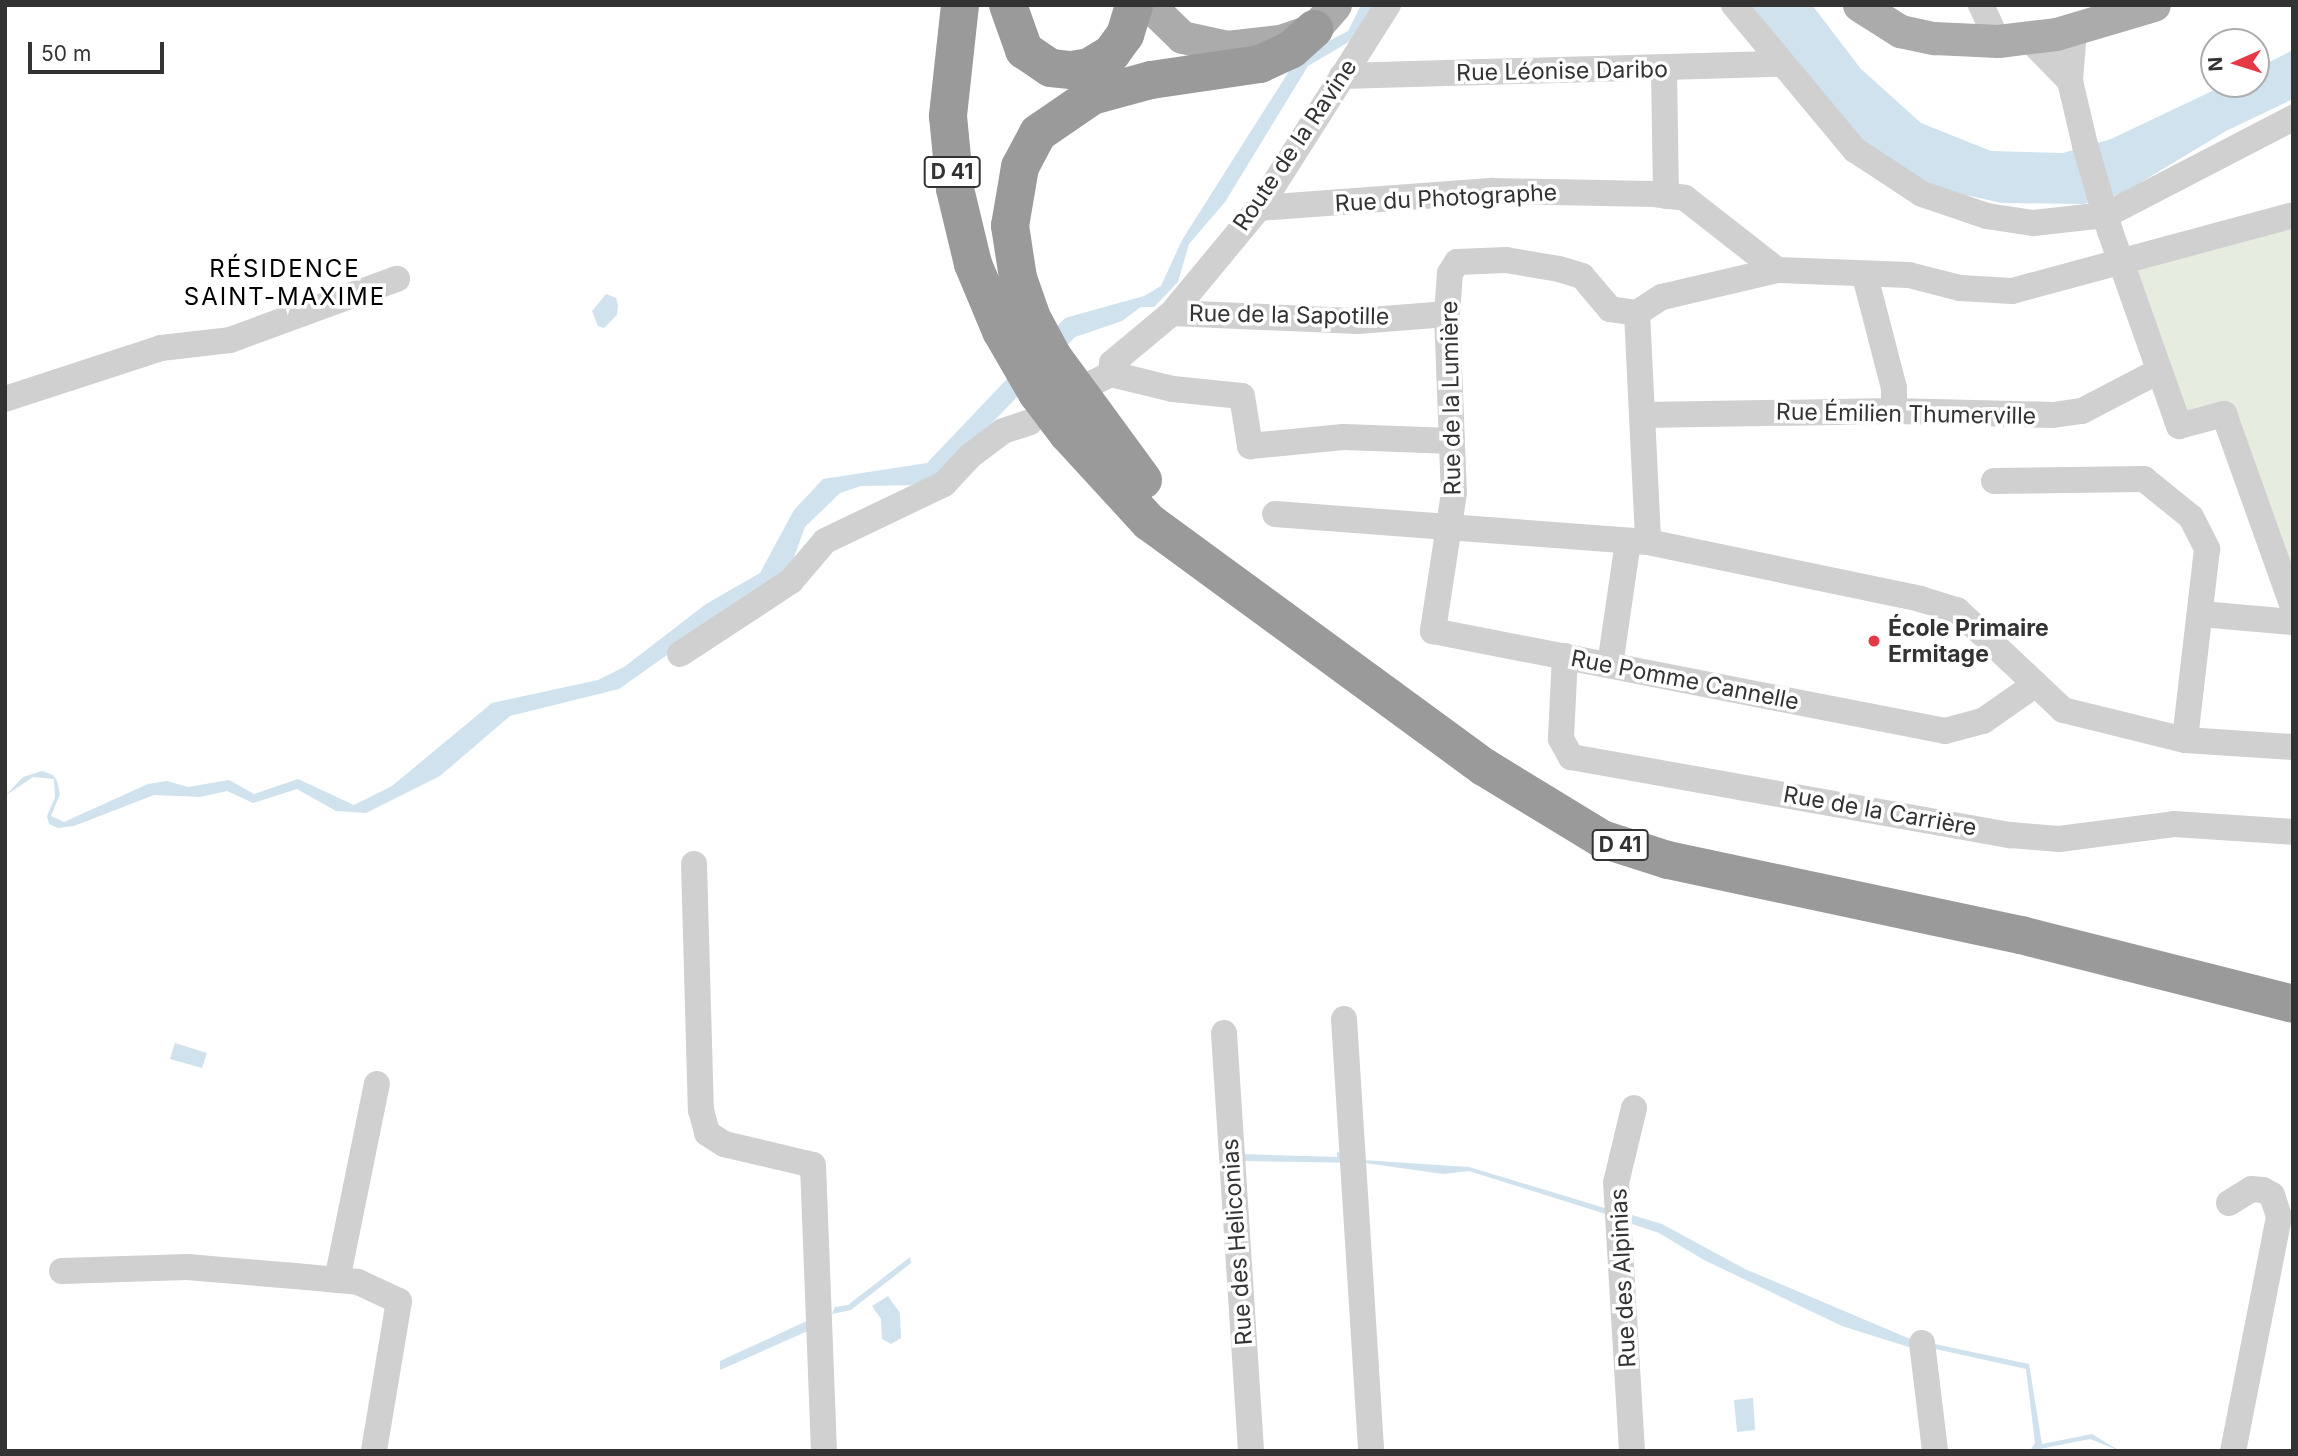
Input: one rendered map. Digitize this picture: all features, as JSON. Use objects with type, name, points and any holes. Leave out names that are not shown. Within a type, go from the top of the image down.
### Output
[{"type":"highway","points":[[933,5],[924,102],[934,192],[958,271],[1010,327]]},
{"type":"highway","name":"D 41","points":[[960,5],[948,116],[954,189],[973,264],[1070,419],[1149,522],[1484,767],[1602,839],[1668,860],[2021,935],[2293,1004]]},
{"type":"highway","name":"D 41","points":[[981,5],[970,99],[972,165],[988,246],[1010,327]]},
{"type":"highway","points":[[1008,5],[1024,50],[1051,68],[1071,70],[1089,67],[1111,54],[1125,35],[1135,5]]},
{"type":"highway","points":[[1010,327],[1018,278],[1010,226],[1020,167],[1038,133],[1092,96],[1151,79],[1260,64],[1279,57],[1325,17]]},
{"type":"highway","name":"D 41","points":[[1070,419],[1217,544],[1536,780],[1622,826],[2184,951],[2293,984]]},
{"type":"main road","points":[[1149,5],[1174,32],[1206,45],[1253,47],[1325,17]]},
{"type":"main road","points":[[1859,5],[1900,30],[1934,38],[2014,40],[2089,19],[2154,5]]},
{"type":"street","points":[[1734,5],[1855,150],[1922,194],[1987,216],[2033,223],[2104,209],[2293,118]]},
{"type":"street","points":[[1981,5],[2014,40],[2070,81]]},
{"type":"street","name":"Route de la Ravine","points":[[680,654],[790,581],[825,541],[944,484],[970,456],[1003,431],[1070,419],[1111,374],[1112,363],[1172,313],[1259,208],[1385,10]]},
{"type":"street","points":[[2089,19],[2070,81],[2085,145],[2120,261],[2179,426],[2224,414],[2293,607]]},
{"type":"street","name":"Rue Léonise Daribo","points":[[1342,76],[1782,64]]},
{"type":"street","points":[[1664,69],[1667,196]]},
{"type":"street","name":"Rue du Photographe","points":[[1259,208],[1493,191],[1685,198],[1777,270]]},
{"type":"street","points":[[1610,665],[1638,542],[1643,415],[1637,313],[1662,298],[1777,270],[1865,276],[1909,275],[1999,292],[2293,215]]},
{"type":"street","name":"Rue de la Lumière","points":[[1451,524],[1452,441],[1447,314],[1450,273],[1457,262],[1472,259],[1506,260],[1582,276],[1611,309],[1637,313]]},
{"type":"street","points":[[1865,276],[1894,388],[1894,411]]},
{"type":"street","points":[[5,399],[161,348],[230,340],[397,279]]},
{"type":"street","name":"Rue de la Sapotille","points":[[1172,313],[1358,321],[1447,314]]},
{"type":"street","name":"Rue Émilien Thumerville","points":[[1643,415],[1894,411],[2053,415],[2081,411],[2159,371]]},
{"type":"street","points":[[1111,374],[1173,389],[1242,396],[1250,446],[1344,438],[1452,441]]},
{"type":"street","points":[[1994,481],[2144,479],[2191,517],[2207,549],[2202,614],[2185,740]]},
{"type":"street","points":[[1275,514],[1451,524],[1638,542],[1713,553],[1957,610],[2033,686],[2063,710],[2185,740],[2293,747]]},
{"type":"street","name":"Rue Pomme Cannelle","points":[[1451,524],[1433,631],[1945,731],[1983,720],[2033,686]]},
{"type":"street","points":[[2202,614],[2293,622]]},
{"type":"street","name":"Rue de la Carrière","points":[[1565,656],[1561,739],[1571,757],[2011,835],[2059,839],[2174,824],[2293,832]]},
{"type":"street","points":[[694,864],[701,1110],[707,1133],[724,1144],[814,1165],[824,1451]]},
{"type":"street","points":[[1344,1018],[1371,1451]]},
{"type":"street","name":"Rue des Heliconias","points":[[1224,1033],[1251,1451]]},
{"type":"street","points":[[337,1280],[377,1084]]},
{"type":"street","name":"Rue des Alpinias","points":[[1632,1451],[1616,1183],[1634,1108]]},
{"type":"street","points":[[2229,1203],[2251,1189],[2263,1190],[2272,1195],[2279,1217],[2233,1451]]},
{"type":"street","points":[[62,1271],[187,1267],[337,1280],[358,1282],[399,1301],[374,1451]]},
{"type":"street","points":[[1922,1343],[1935,1451]]},
{"type":"shaded area","points":[[2293,222],[2293,593],[2227,410],[2183,419],[2130,266]]},
{"type":"water","points":[[1361,5],[1373,5],[1352,40],[1308,66],[1225,202],[1189,244],[1178,282],[1154,307],[1141,307],[1122,321],[1075,337],[966,450],[923,485],[861,486],[840,493],[805,527],[790,568],[619,689],[510,716],[440,776],[366,813],[336,811],[297,789],[253,803],[227,791],[200,797],[154,795],[74,826],[58,828],[49,824],[47,816],[55,797],[54,779],[33,777],[5,796],[23,777],[42,771],[53,775],[57,781],[60,794],[51,816],[64,822],[148,784],[167,781],[188,787],[229,780],[254,794],[298,779],[354,805],[392,786],[492,703],[598,680],[624,667],[706,604],[760,573],[794,510],[823,479],[927,463],[1065,318],[1144,296],[1161,286],[1182,240],[1293,65],[1309,51],[1348,31]]},
{"type":"water","points":[[1747,5],[1812,5],[1861,69],[1921,123],[1991,151],[2063,153],[2111,139],[2200,97],[2270,98],[2270,62],[2293,50],[2293,99],[2226,131],[2123,193],[2084,204],[2002,203],[1929,187],[1865,145]]},
{"type":"water","points":[[606,294],[616,298],[618,305],[617,315],[604,328],[598,326],[592,311]]},
{"type":"water","points":[[175,1043],[207,1053],[202,1068],[170,1059]]},
{"type":"water","points":[[1337,1151],[1347,1159],[1469,1167],[1608,1209],[1609,1215],[1469,1171],[1443,1174],[1365,1163],[1242,1161],[1241,1154],[1337,1157]]},
{"type":"water","points":[[1632,1215],[1662,1224],[1745,1269],[1915,1341],[1915,1349],[1842,1326],[1704,1260],[1659,1233],[1632,1224]]},
{"type":"water","points":[[910,1257],[911,1263],[851,1310],[832,1314],[835,1307],[848,1305]]},
{"type":"water","points":[[888,1296],[900,1313],[901,1338],[891,1344],[882,1339],[881,1319],[872,1306]]},
{"type":"water","points":[[809,1320],[810,1330],[720,1370],[720,1361]]},
{"type":"water","points":[[1930,1343],[2029,1364],[2042,1444],[2092,1434],[2120,1451],[2090,1439],[2030,1451],[2035,1443],[2026,1369],[1931,1348]]},
{"type":"water","points":[[1753,1398],[1755,1430],[1737,1432],[1734,1400]]},
{"type":"place","name":"École Primaire Ermitage","points":[[1874,641]]},
{"type":"district","name":"RÉSIDENCE SAINT-MAXIME","points":[[285,283]]}]
